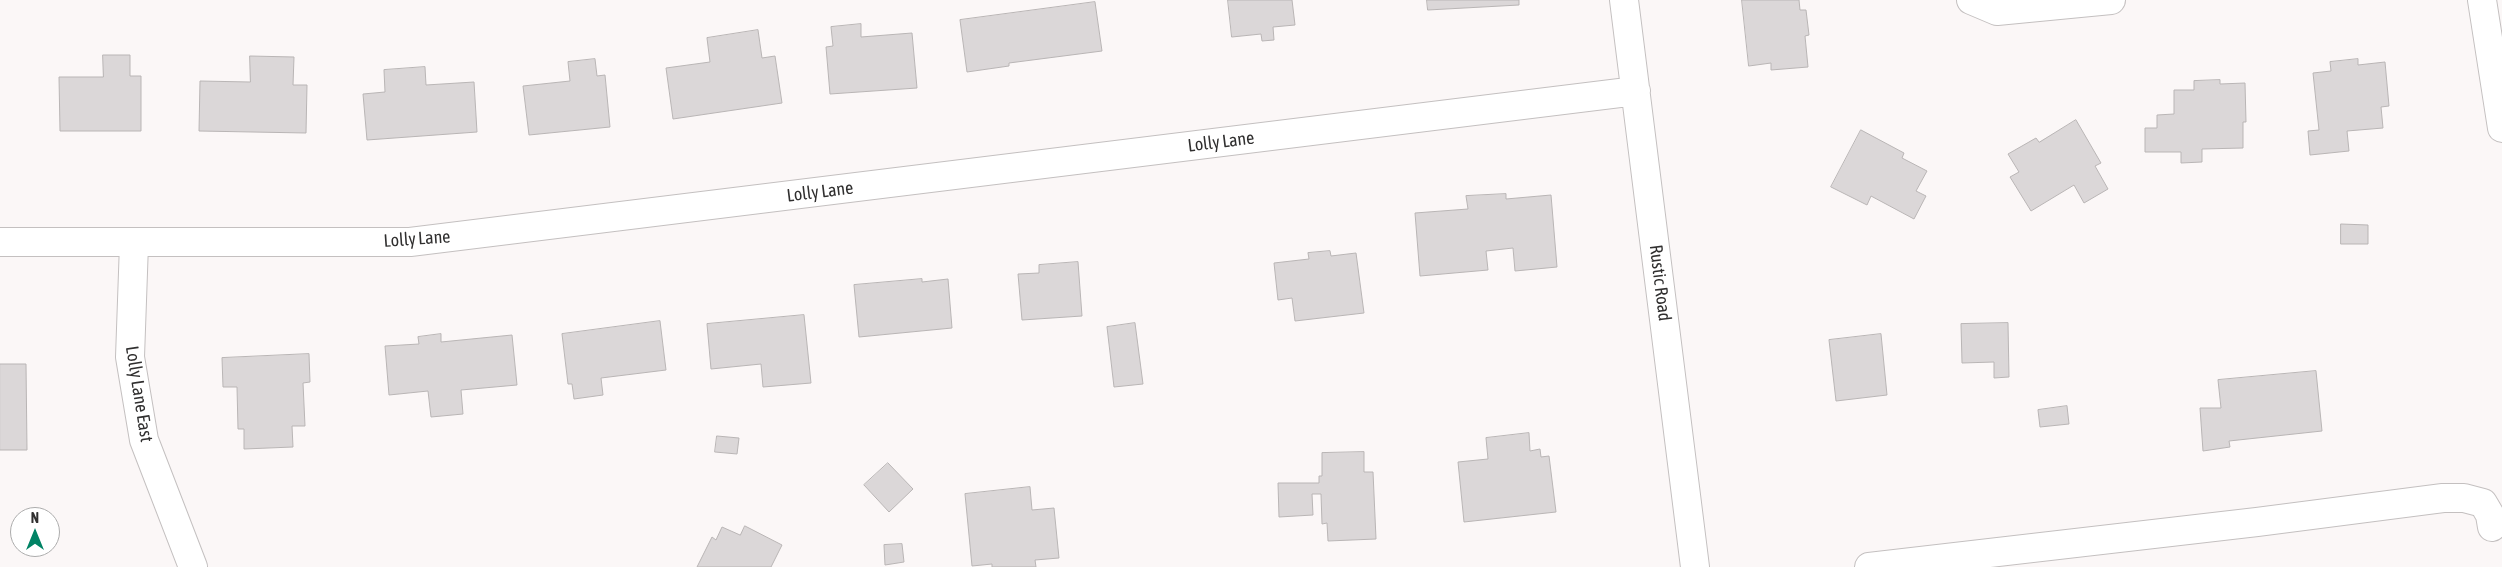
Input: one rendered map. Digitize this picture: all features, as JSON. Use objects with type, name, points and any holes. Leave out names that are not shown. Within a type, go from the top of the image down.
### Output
[{"type":"street","name":"Rustic Road","points":[[1624,0],[1695,567]]},
{"type":"street","points":[[1971,0],[1997,11],[2111,0]]},
{"type":"street","points":[[2482,0],[2502,128]]},
{"type":"street","name":"Lolly Lane","points":[[0,242],[134,244],[410,242],[1636,91]]},
{"type":"street","name":"Lolly Lane East","points":[[134,244],[130,357],[144,440],[193,567]]},
{"type":"street","points":[[1869,567],[2257,522],[2443,498],[2464,498],[2483,504],[2490,514],[2492,527]]},
{"type":"building","points":[[1228,0],[1292,0],[1295,25],[1273,27],[1274,40],[1262,41],[1261,34],[1232,37]]},
{"type":"building","points":[[1427,0],[1519,0],[1519,5],[1428,10]]},
{"type":"building","points":[[1742,0],[1799,0],[1800,10],[1806,10],[1809,35],[1805,36],[1808,67],[1771,70],[1771,63],[1749,66]]},
{"type":"building","points":[[1095,2],[1102,51],[1009,63],[1009,66],[967,72],[960,20]]},
{"type":"building","points":[[861,24],[861,37],[912,33],[917,88],[830,94],[826,47],[833,46],[831,27]]},
{"type":"building","points":[[758,30],[762,58],[775,56],[782,103],[673,119],[666,68],[710,62],[707,38]]},
{"type":"building","points":[[103,55],[130,55],[130,76],[141,76],[141,131],[60,131],[59,77],[103,77]]},
{"type":"building","points":[[250,56],[294,57],[293,85],[307,85],[306,133],[199,131],[200,81],[250,82]]},
{"type":"building","points":[[595,59],[597,76],[605,75],[610,127],[529,135],[523,86],[570,81],[568,62]]},
{"type":"building","points":[[2358,59],[2358,65],[2385,62],[2389,106],[2381,107],[2383,128],[2347,131],[2349,151],[2310,155],[2308,131],[2319,130],[2313,73],[2331,71],[2330,62]]},
{"type":"building","points":[[425,67],[426,85],[474,82],[477,132],[367,140],[363,94],[385,92],[384,70]]},
{"type":"building","points":[[2220,80],[2220,84],[2245,83],[2246,122],[2243,122],[2243,148],[2202,149],[2202,162],[2181,163],[2181,152],[2145,152],[2145,128],[2157,128],[2157,115],[2174,114],[2174,90],[2194,90],[2194,81]]},
{"type":"building","points":[[2076,120],[2101,163],[2095,166],[2108,189],[2084,203],[2074,185],[2031,211],[2010,177],[2019,172],[2008,154],[2036,138],[2039,142]]},
{"type":"building","points":[[1861,130],[1904,153],[1902,158],[1927,171],[1916,191],[1926,196],[1914,219],[1871,196],[1867,205],[1831,187]]},
{"type":"building","points":[[1506,194],[1506,199],[1551,195],[1557,267],[1515,271],[1513,248],[1486,251],[1488,270],[1420,276],[1415,213],[1468,209],[1466,196]]},
{"type":"building","points":[[2341,224],[2368,225],[2368,244],[2341,244]]},
{"type":"building","points":[[1330,251],[1331,256],[1356,253],[1364,313],[1295,321],[1292,298],[1278,300],[1274,263],[1309,259],[1308,253]]},
{"type":"building","points":[[1078,262],[1082,316],[1022,320],[1018,274],[1039,273],[1039,265]]},
{"type":"building","points":[[922,279],[922,282],[948,279],[952,328],[859,337],[854,285]]},
{"type":"building","points":[[804,315],[811,383],[763,387],[761,364],[711,369],[707,324]]},
{"type":"building","points":[[660,321],[666,370],[601,378],[603,395],[574,399],[572,384],[568,384],[562,334]]},
{"type":"building","points":[[1135,323],[1143,384],[1114,387],[1107,327]]},
{"type":"building","points":[[2008,323],[2009,377],[1994,378],[1994,362],[1962,363],[1961,324]]},
{"type":"building","points":[[441,334],[441,342],[512,335],[517,385],[461,390],[463,414],[431,417],[428,391],[389,395],[385,346],[419,344],[418,337]]},
{"type":"building","points":[[1881,334],[1887,395],[1836,401],[1829,340]]},
{"type":"building","points":[[309,354],[310,382],[303,383],[305,426],[292,426],[293,447],[244,449],[244,429],[238,429],[237,387],[223,387],[222,358]]},
{"type":"building","points":[[0,364],[26,364],[27,450],[0,450]]},
{"type":"building","points":[[2316,371],[2322,431],[2229,441],[2230,447],[2203,451],[2200,408],[2221,408],[2218,380]]},
{"type":"building","points":[[2067,406],[2069,424],[2040,427],[2038,410]]},
{"type":"building","points":[[1529,433],[1530,451],[1540,449],[1541,457],[1549,456],[1556,512],[1464,522],[1458,462],[1488,459],[1486,438]]},
{"type":"building","points":[[717,436],[739,438],[737,454],[715,452]]},
{"type":"building","points":[[1364,452],[1364,472],[1373,472],[1376,539],[1328,541],[1327,523],[1322,524],[1321,494],[1312,494],[1313,515],[1279,517],[1278,483],[1319,483],[1319,476],[1322,476],[1322,453]]},
{"type":"building","points":[[888,463],[913,489],[889,512],[864,485]]},
{"type":"building","points":[[1030,487],[1032,510],[1054,508],[1059,558],[1035,560],[1036,567],[992,567],[992,564],[972,566],[965,494]]},
{"type":"building","points":[[745,526],[782,545],[771,567],[697,567],[712,537],[716,540],[722,527],[740,535]]},
{"type":"building","points":[[902,544],[904,562],[885,565],[884,545]]}]
